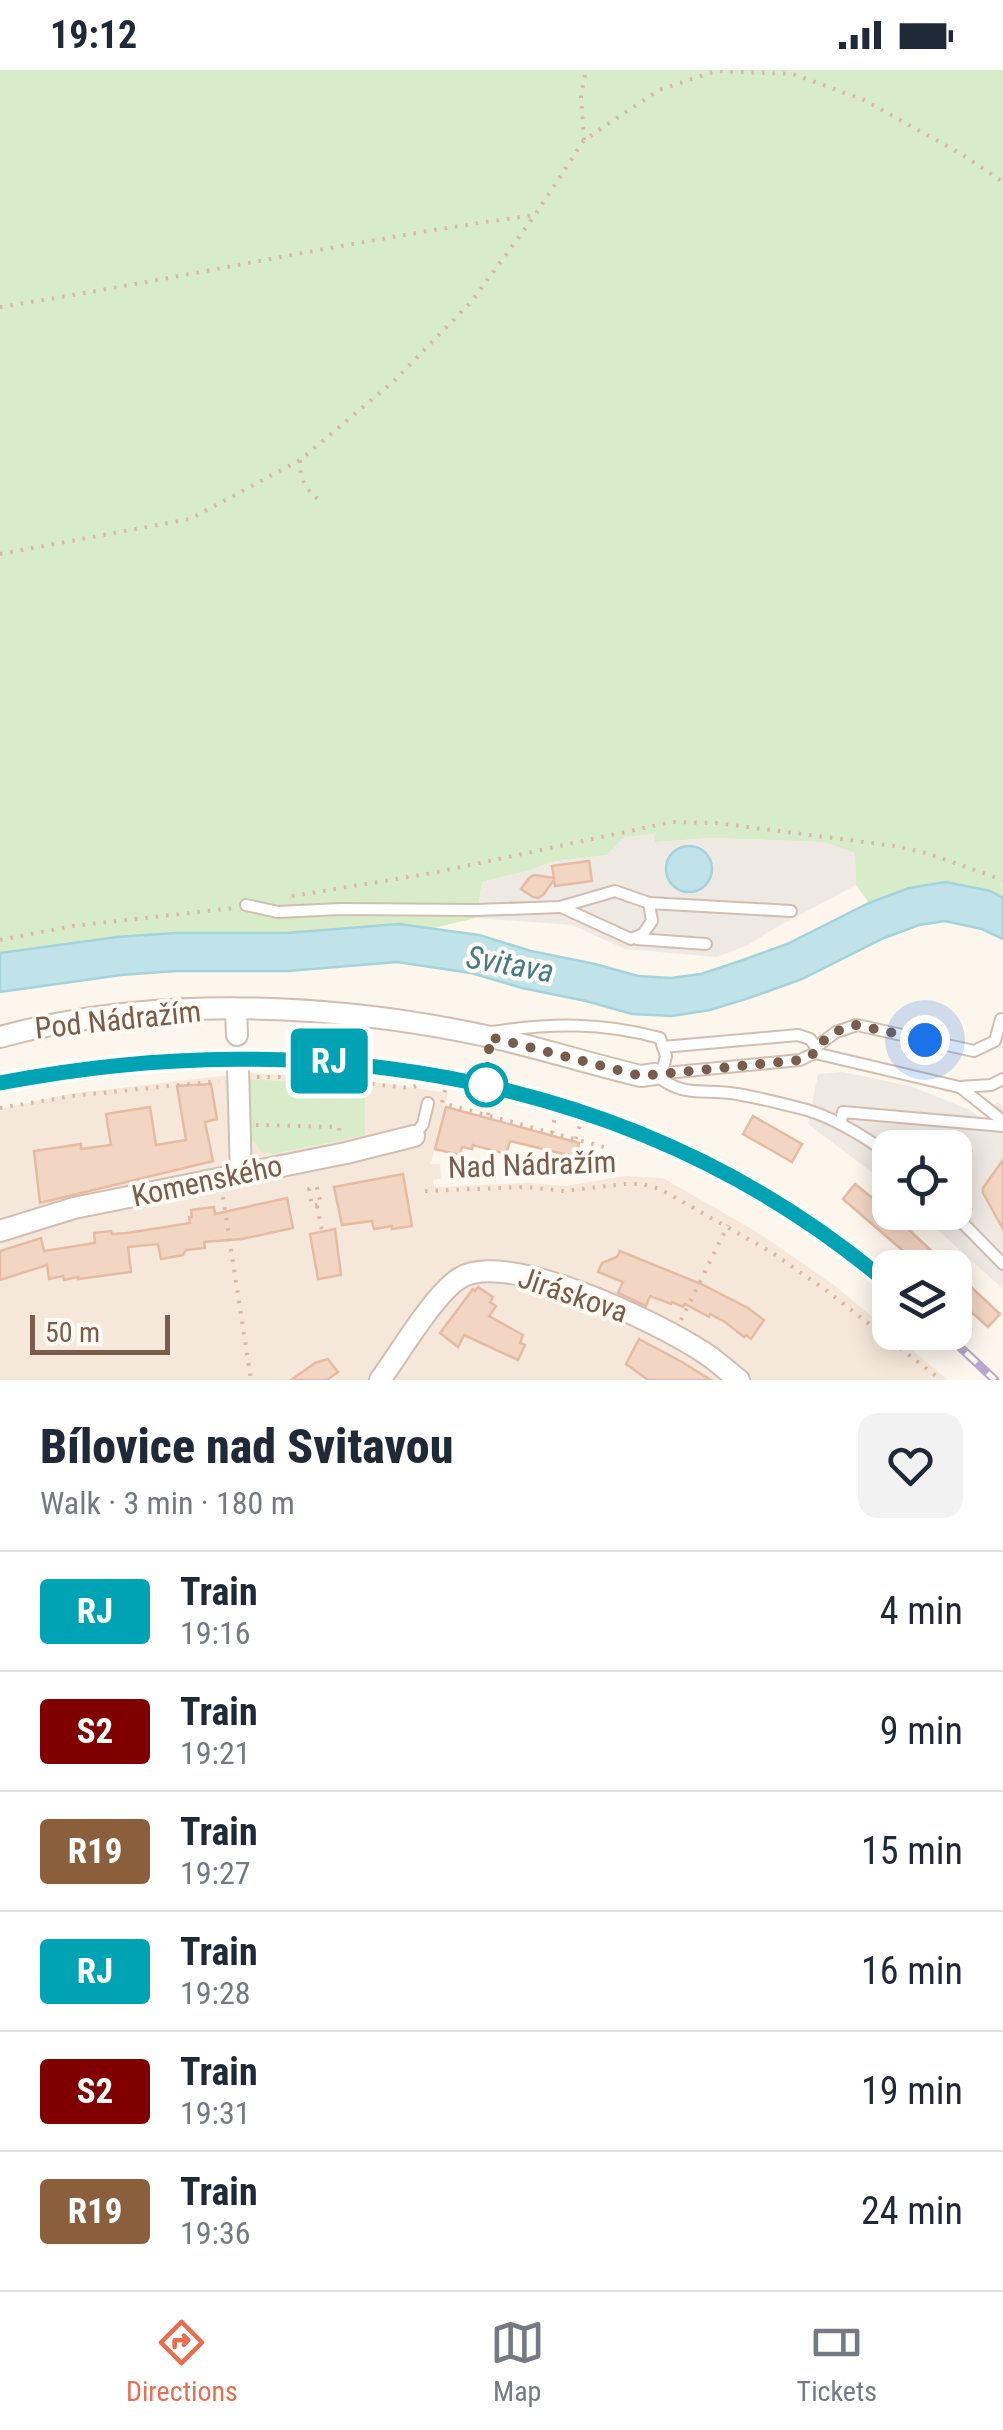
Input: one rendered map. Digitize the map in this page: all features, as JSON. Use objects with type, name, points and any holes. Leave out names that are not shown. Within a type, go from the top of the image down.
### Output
[{"type":"street","name":"Pod Nádražím","points":[[236,1010],[237,1035]]},
{"type":"street","name":"Pod Nádražím","points":[[0,1036],[152,1012],[236,1010],[376,1017],[476,1034],[641,1076],[655,1074]]},
{"type":"street","points":[[238,1074],[241,1175]]},
{"type":"street","name":"Komenského","points":[[0,1231],[74,1208],[414,1136]]},
{"type":"street","name":"Jiráskova","points":[[380,1380],[438,1299],[458,1279],[476,1272],[548,1280],[674,1334],[740,1380]]},
{"type":"lane","points":[[246,905],[278,912],[560,907],[615,891],[649,903],[790,912]]},
{"type":"lane","points":[[630,939],[643,934],[652,921],[649,903]]},
{"type":"lane","points":[[560,907],[630,939],[706,944]]},
{"type":"lane","points":[[655,1074],[800,1060],[836,1032],[857,1025],[974,1051],[995,1041],[1001,1019]]},
{"type":"lane","points":[[476,1034],[560,1024],[630,1030],[660,1038],[666,1056],[663,1069],[655,1074]]},
{"type":"lane","points":[[663,1047],[798,1035],[810,1039],[816,1050],[959,1087],[991,1085],[1003,1079]]},
{"type":"lane","points":[[655,1074],[667,1085],[686,1091],[735,1093],[811,1111],[872,1142]]},
{"type":"lane","points":[[959,1087],[1003,1124]]},
{"type":"lane","points":[[414,1136],[423,1124],[428,1103]]},
{"type":"lane","points":[[840,1124],[843,1112],[1003,1124]]},
{"type":"lane","points":[[970,1230],[1003,1264]]},
{"type":"path","points":[[584,140],[581,96],[586,70]]},
{"type":"path","points":[[0,554],[190,519],[300,460],[394,382],[472,301],[536,215],[584,140],[659,90],[716,71],[793,74],[864,100],[1003,182]]},
{"type":"path","points":[[0,307],[464,224],[536,215]]},
{"type":"path","points":[[300,460],[300,478],[320,501]]},
{"type":"path","points":[[291,896],[433,873],[672,822],[717,823],[896,846],[926,852],[1003,880]]},
{"type":"path","points":[[0,940],[73,926],[246,905]]},
{"type":"path","points":[[0,1108],[238,1074],[411,1088],[418,1085]]},
{"type":"path","points":[[445,1090],[442,1102],[608,1148]]},
{"type":"path","points":[[488,1115],[490,1099]]},
{"type":"path","points":[[552,1132],[553,1119]]},
{"type":"path","points":[[252,1125],[340,1128],[340,1134]]},
{"type":"path","points":[[576,1139],[580,1125]]},
{"type":"path","name":"Nad Nádražím","points":[[425,1191],[526,1187],[564,1191],[625,1184],[660,1188],[728,1225],[818,1285],[940,1380]]},
{"type":"path","points":[[221,1186],[251,1380]]},
{"type":"path","points":[[317,1205],[322,1231]]},
{"type":"path","points":[[674,1334],[728,1225]]},
{"type":"shaded area","points":[[654,834],[656,842],[713,838],[823,842],[855,853],[856,885],[748,945],[717,957],[625,949],[572,925],[476,918],[482,882],[551,862],[607,855],[623,837]]},
{"type":"shaded area","points":[[843,1072],[910,1086],[970,1110],[983,1120],[997,1102],[1003,1106],[1003,1289],[972,1261],[972,1250],[960,1250],[938,1230],[972,1230],[972,1130],[872,1130],[872,1172],[808,1124],[818,1074]]},
{"type":"shaded area","points":[[247,1073],[353,1079],[448,1093],[431,1164],[440,1164],[441,1179],[433,1180],[434,1187],[527,1183],[566,1186],[625,1176],[663,1178],[762,1235],[834,1285],[872,1317],[872,1350],[912,1350],[948,1380],[0,1380],[0,1109],[69,1094]]},
{"type":"green space","points":[[0,70],[1003,70],[1003,898],[990,891],[909,888],[869,903],[856,885],[855,853],[823,842],[713,838],[655,842],[654,834],[624,837],[607,855],[551,862],[482,882],[476,918],[429,929],[399,924],[286,933],[117,937],[0,953]]},
{"type":"green space","points":[[249,1079],[365,1087],[365,1135],[273,1154],[261,1152],[250,1136]]},
{"type":"water","points":[[689,846],[705,853],[712,869],[705,885],[689,892],[673,885],[666,869],[673,853]]},
{"type":"water","name":"Svitava","points":[[946,882],[990,891],[1003,898],[1003,939],[982,929],[945,921],[919,925],[802,979],[710,1010],[672,1016],[632,1014],[471,973],[397,962],[288,971],[121,975],[0,992],[0,953],[117,937],[286,933],[399,924],[479,935],[638,976],[671,978],[701,974],[740,961],[787,944],[869,903],[909,888]]},
{"type":"building","points":[[589,861],[592,881],[555,886],[554,880],[538,898],[521,889],[534,875],[554,878],[552,866]]},
{"type":"building","points":[[211,1084],[217,1119],[205,1122],[213,1161],[40,1203],[34,1151],[81,1144],[81,1149],[111,1145],[106,1114],[150,1107],[156,1145],[186,1140],[177,1086]]},
{"type":"building","points":[[446,1107],[579,1143],[576,1157],[510,1141],[506,1154],[473,1145],[472,1149],[462,1147],[460,1155],[435,1149]]},
{"type":"building","points":[[753,1116],[802,1144],[792,1162],[743,1134]]},
{"type":"building","points":[[1003,1160],[1003,1229],[983,1188]]},
{"type":"building","points":[[403,1174],[412,1226],[374,1229],[372,1221],[342,1225],[334,1187]]},
{"type":"building","points":[[855,1184],[872,1198],[872,1224],[843,1199]]},
{"type":"building","points":[[287,1198],[293,1228],[204,1242],[205,1248],[161,1259],[158,1244],[128,1247],[131,1272],[49,1279],[47,1265],[0,1280],[0,1251],[41,1238],[44,1251],[95,1243],[94,1233],[127,1233],[190,1223],[191,1210],[214,1207],[215,1214]]},
{"type":"building","points":[[335,1229],[341,1275],[318,1279],[310,1234]]},
{"type":"building","points":[[879,1230],[909,1230],[931,1250],[902,1250]]},
{"type":"building","points":[[620,1251],[701,1284],[764,1320],[751,1339],[685,1304],[683,1307],[650,1296],[646,1306],[618,1293],[623,1282],[598,1272],[602,1263],[617,1257]]},
{"type":"building","points":[[478,1287],[493,1297],[490,1302],[496,1306],[489,1316],[523,1335],[520,1343],[525,1345],[518,1360],[464,1335],[458,1347],[440,1333]]},
{"type":"building","points":[[972,1288],[1000,1314],[988,1327],[972,1312]]},
{"type":"building","points":[[639,1339],[711,1380],[648,1380],[626,1364]]},
{"type":"building","points":[[328,1359],[338,1372],[327,1380],[291,1380],[315,1363]]},
{"type":"railway","points":[[0,1083],[118,1065],[237,1059],[354,1064],[469,1082],[582,1112],[690,1156],[793,1214],[872,1273]]},
{"type":"railway","points":[[963,1350],[995,1380]]},
{"type":"train","name":"RJ","points":[[0,1083],[152,1061],[232,1058],[354,1063],[468,1080],[590,1114],[676,1150],[759,1193],[872,1271]]},
{"type":"route","points":[[486,1085],[490,1037],[641,1076],[800,1060],[815,1053],[816,1047],[836,1032],[857,1025],[925,1040]]}]
